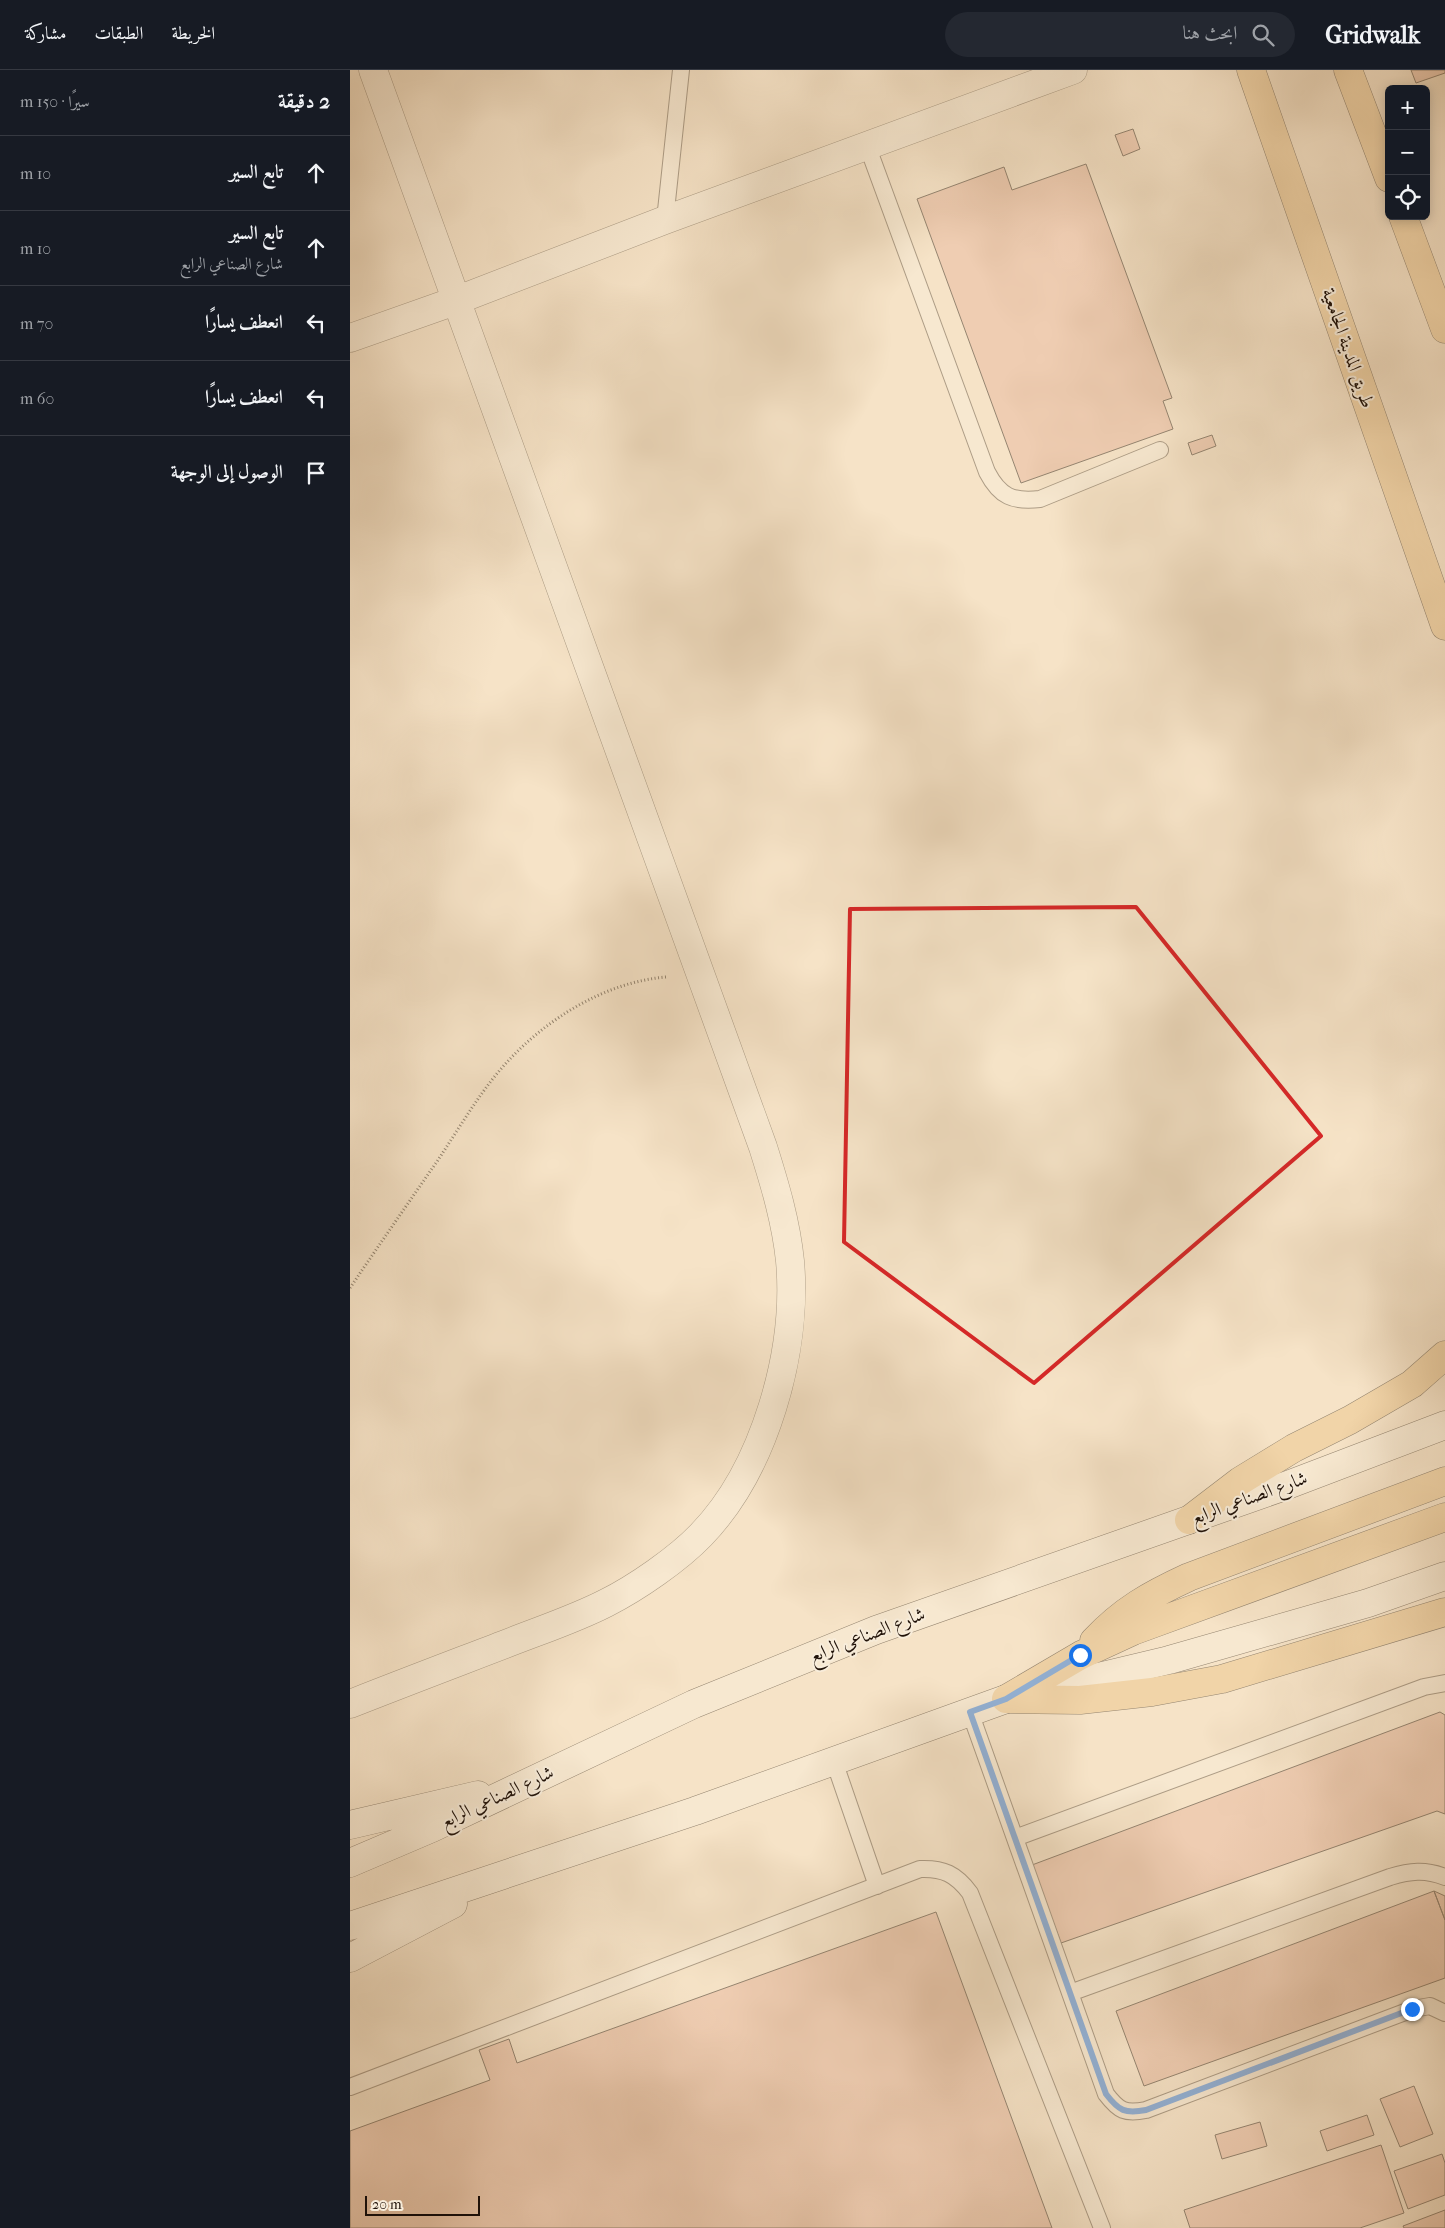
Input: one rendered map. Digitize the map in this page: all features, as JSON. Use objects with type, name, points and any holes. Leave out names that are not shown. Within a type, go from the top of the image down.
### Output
[{"type":"main road","name":"طريق المدينة الجامعية","points":[[1251,70],[1445,626]]},
{"type":"main road","points":[[1348,70],[1388,175]]},
{"type":"main road","points":[[1404,220],[1445,329]]},
{"type":"main road","points":[[1189,1520],[1240,1482],[1294,1448],[1350,1420],[1412,1384],[1445,1356]]},
{"type":"main road","points":[[1080,1655],[1112,1623],[1149,1596],[1189,1576],[1445,1481]]},
{"type":"main road","points":[[1006,1699],[1080,1655],[1133,1631],[1445,1517]]},
{"type":"main road","points":[[1006,1699],[1080,1700],[1152,1692],[1222,1679],[1445,1612]]},
{"type":"street","points":[[350,1704],[607,1603],[656,1572],[701,1535],[737,1489],[764,1436],[780,1379],[790,1321],[790,1262],[781,1204],[766,1157],[373,70]]},
{"type":"street","points":[[350,338],[456,301],[665,220],[1073,70]]},
{"type":"street","name":"شارع الصناعي الرابع","points":[[350,1863],[524,1786],[694,1704],[866,1634],[1189,1520],[1445,1425]]},
{"type":"street","points":[[350,1926],[695,1811],[1006,1699],[1169,1660],[1368,1603],[1445,1576]]},
{"type":"street","points":[[350,1825],[415,1808],[524,1786]]},
{"type":"street","points":[[350,1958],[414,1926],[512,1872]]},
{"type":"lane","points":[[665,220],[681,70]]},
{"type":"lane","points":[[867,145],[987,472],[995,487],[1008,497],[1024,501],[1040,499],[1160,450]]},
{"type":"lane","points":[[1015,1838],[1393,1698],[1424,1687],[1445,1683]]},
{"type":"lane","points":[[970,1712],[1106,2094],[1116,2106],[1130,2113],[1146,2110],[1412,2009],[1430,2006],[1445,2013]]},
{"type":"lane","points":[[834,1761],[877,1886]]},
{"type":"lane","points":[[350,2087],[920,1869],[936,1869],[949,1873],[961,1881],[970,1893],[1102,2228]]},
{"type":"lane","points":[[1070,1993],[1390,1877],[1410,1871],[1432,1872],[1445,1877]]},
{"type":"path","points":[[350,1288],[481,1096],[508,1061],[539,1032],[574,1007],[614,989],[656,978],[698,973]]},
{"type":"highlighted area","points":[[1136,907],[1321,1136],[1034,1383],[844,1242],[850,909]]},
{"type":"building","points":[[1411,70],[1445,70],[1445,73],[1416,83]]},
{"type":"building","points":[[1133,129],[1140,149],[1123,156],[1115,135]]},
{"type":"building","points":[[1086,164],[1172,398],[1163,401],[1173,429],[1021,483],[917,199],[1004,167],[1012,190]]},
{"type":"building","points":[[1212,435],[1216,446],[1192,455],[1188,443]]},
{"type":"building","points":[[1440,1712],[1445,1715],[1445,1814],[1437,1811],[1061,1943],[1032,1865]]},
{"type":"building","points":[[1434,1891],[1445,1896],[1445,1920]]},
{"type":"building","points":[[1434,1891],[1445,1920],[1445,1978],[1144,2086],[1116,2011]]},
{"type":"building","points":[[936,1912],[1052,2228],[350,2228],[350,2131],[490,2080],[479,2050],[509,2039],[517,2063]]},
{"type":"building","points":[[1414,2086],[1433,2134],[1400,2147],[1380,2099]]},
{"type":"building","points":[[1367,2115],[1374,2135],[1327,2151],[1320,2131]]},
{"type":"building","points":[[1260,2122],[1267,2146],[1222,2159],[1215,2135]]},
{"type":"building","points":[[1381,2145],[1404,2213],[1360,2228],[1190,2228],[1184,2210]]},
{"type":"building","points":[[1442,2154],[1445,2163],[1445,2195],[1408,2209],[1394,2171]]},
{"type":"building","points":[[1445,2210],[1445,2228],[1404,2228],[1403,2226]]},
{"type":"route","points":[[1080,1655],[1006,1699],[970,1712],[1106,2094],[1116,2106],[1130,2113],[1146,2110],[1412,2009]]}]
